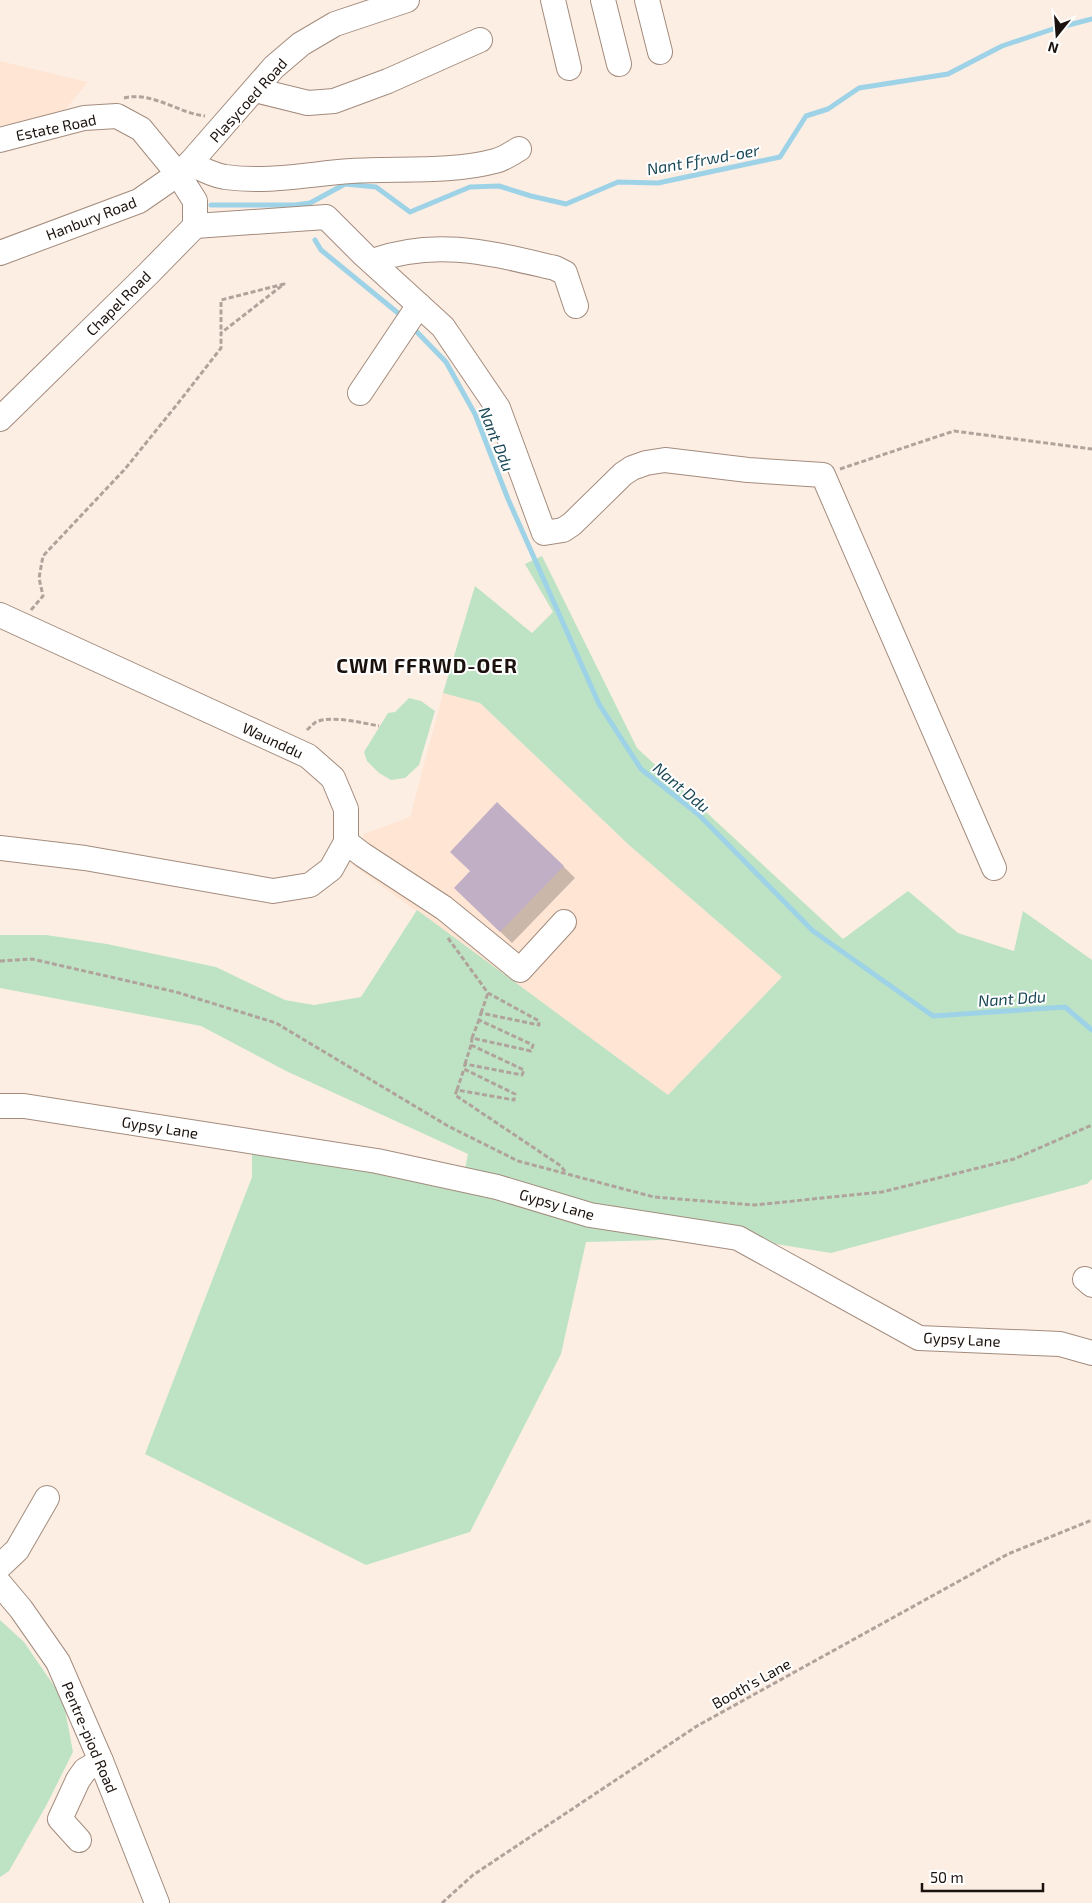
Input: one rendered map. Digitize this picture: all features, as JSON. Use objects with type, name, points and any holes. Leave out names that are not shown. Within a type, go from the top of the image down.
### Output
[{"type":"street","name":"Plasycoed Road","points":[[184,169],[274,67],[301,44],[335,24],[407,0]]},
{"type":"street","points":[[553,0],[569,68]]},
{"type":"street","points":[[603,0],[619,64]]},
{"type":"street","points":[[647,0],[660,52]]},
{"type":"street","points":[[255,90],[308,103],[334,101],[388,81],[480,40]]},
{"type":"street","name":"Estate Road","points":[[0,140],[84,118],[117,116],[141,128],[184,169]]},
{"type":"street","points":[[519,149],[497,161],[465,166],[352,171],[278,178],[246,179],[224,177],[184,169],[195,200],[195,226],[326,217],[443,328],[498,408],[544,534],[563,530],[572,524],[623,474],[632,468],[646,463],[665,460],[748,470],[823,475],[994,868]]},
{"type":"street","name":"Hanbury Road","points":[[0,253],[139,201],[184,169]]},
{"type":"street","name":"Chapel Road","points":[[0,419],[195,226]]},
{"type":"street","points":[[372,261],[392,254],[413,250],[452,249],[483,252],[555,268],[565,273],[576,306]]},
{"type":"street","points":[[360,393],[419,305]]},
{"type":"street","name":"Waunddu","points":[[0,615],[308,756],[333,778],[346,809],[346,842],[331,869],[310,885],[273,891],[84,858],[0,848]]},
{"type":"street","points":[[346,842],[444,908],[520,970],[564,922]]},
{"type":"street","name":"Gypsy Lane","points":[[0,1106],[24,1106],[377,1161],[497,1187],[590,1215],[738,1238],[919,1338],[1060,1344],[1092,1353]]},
{"type":"street","points":[[0,1566],[17,1550],[47,1498]]},
{"type":"street","name":"Pentre-piod Road","points":[[0,1584],[21,1609],[58,1662],[101,1761],[157,1903]]},
{"type":"street","points":[[79,1840],[60,1818],[78,1780],[85,1770],[101,1761]]},
{"type":"path","points":[[27,614],[43,596],[39,578],[43,556],[125,469],[221,348],[221,333],[221,300],[284,284],[221,333]]},
{"type":"path","points":[[823,475],[954,431],[1092,449]]},
{"type":"path","points":[[307,730],[315,722],[324,720],[349,721],[379,726]]},
{"type":"path","points":[[444,932],[488,993],[540,1021],[539,1025],[481,1013]]},
{"type":"path","points":[[0,960],[32,959],[176,992],[276,1023],[448,1126],[518,1162],[654,1197],[754,1205],[882,1192],[1014,1158],[1092,1125]]},
{"type":"path","points":[[488,993],[455,1095],[561,1166],[567,1174]]},
{"type":"path","points":[[472,1038],[531,1051],[532,1045],[479,1020]]},
{"type":"path","points":[[465,1064],[522,1075],[524,1070],[471,1045]]},
{"type":"path","points":[[457,1090],[514,1100],[515,1094],[464,1069]]},
{"type":"path","name":"Booth's Lane","points":[[442,1903],[473,1875],[697,1726],[1008,1554],[1092,1520]]},
{"type":"shaded area","points":[[0,61],[88,82],[60,116],[0,126]]},
{"type":"shaded area","points":[[443,693],[480,703],[629,845],[783,977],[668,1095],[350,863],[364,842],[363,834],[410,817]]},
{"type":"green space","points":[[542,556],[637,748],[843,939],[908,891],[958,933],[1014,951],[1023,911],[1092,960],[1092,1179],[1087,1184],[831,1253],[738,1238],[586,1242],[561,1354],[470,1532],[366,1565],[145,1454],[252,1177],[252,1142],[463,1179],[468,1154],[286,1071],[201,1026],[0,988],[0,935],[46,935],[107,944],[216,967],[285,1000],[314,1005],[361,997],[417,910],[668,1095],[782,977],[629,845],[480,703],[443,693],[475,586],[532,633],[553,612],[525,564]]},
{"type":"green space","points":[[409,698],[421,701],[435,711],[419,765],[405,778],[391,780],[379,773],[367,761],[364,752],[388,713],[395,712]]},
{"type":"green space","points":[[0,1620],[24,1642],[63,1699],[73,1752],[47,1804],[9,1871],[0,1877]]},
{"type":"building","points":[[497,802],[564,866],[500,932],[454,888],[470,871],[450,852]]},
{"type":"waterway","name":"Nant Ffrwd-oer","points":[[211,205],[295,205],[310,203],[345,184],[376,187],[410,212],[470,187],[499,186],[566,204],[618,182],[658,183],[780,157],[806,116],[828,109],[859,88],[948,74],[1002,46],[1053,29],[1092,19]]},
{"type":"waterway","name":"Nant Ddu","points":[[315,240],[321,250],[398,313]]},
{"type":"waterway","name":"Nant Ddu","points":[[417,332],[446,362],[475,414],[508,499],[599,704],[641,769],[699,815],[813,931],[933,1016],[1065,1007],[1092,1030]]},
{"type":"district","name":"CWM FFRWD-OER","points":[[427,665]]}]
